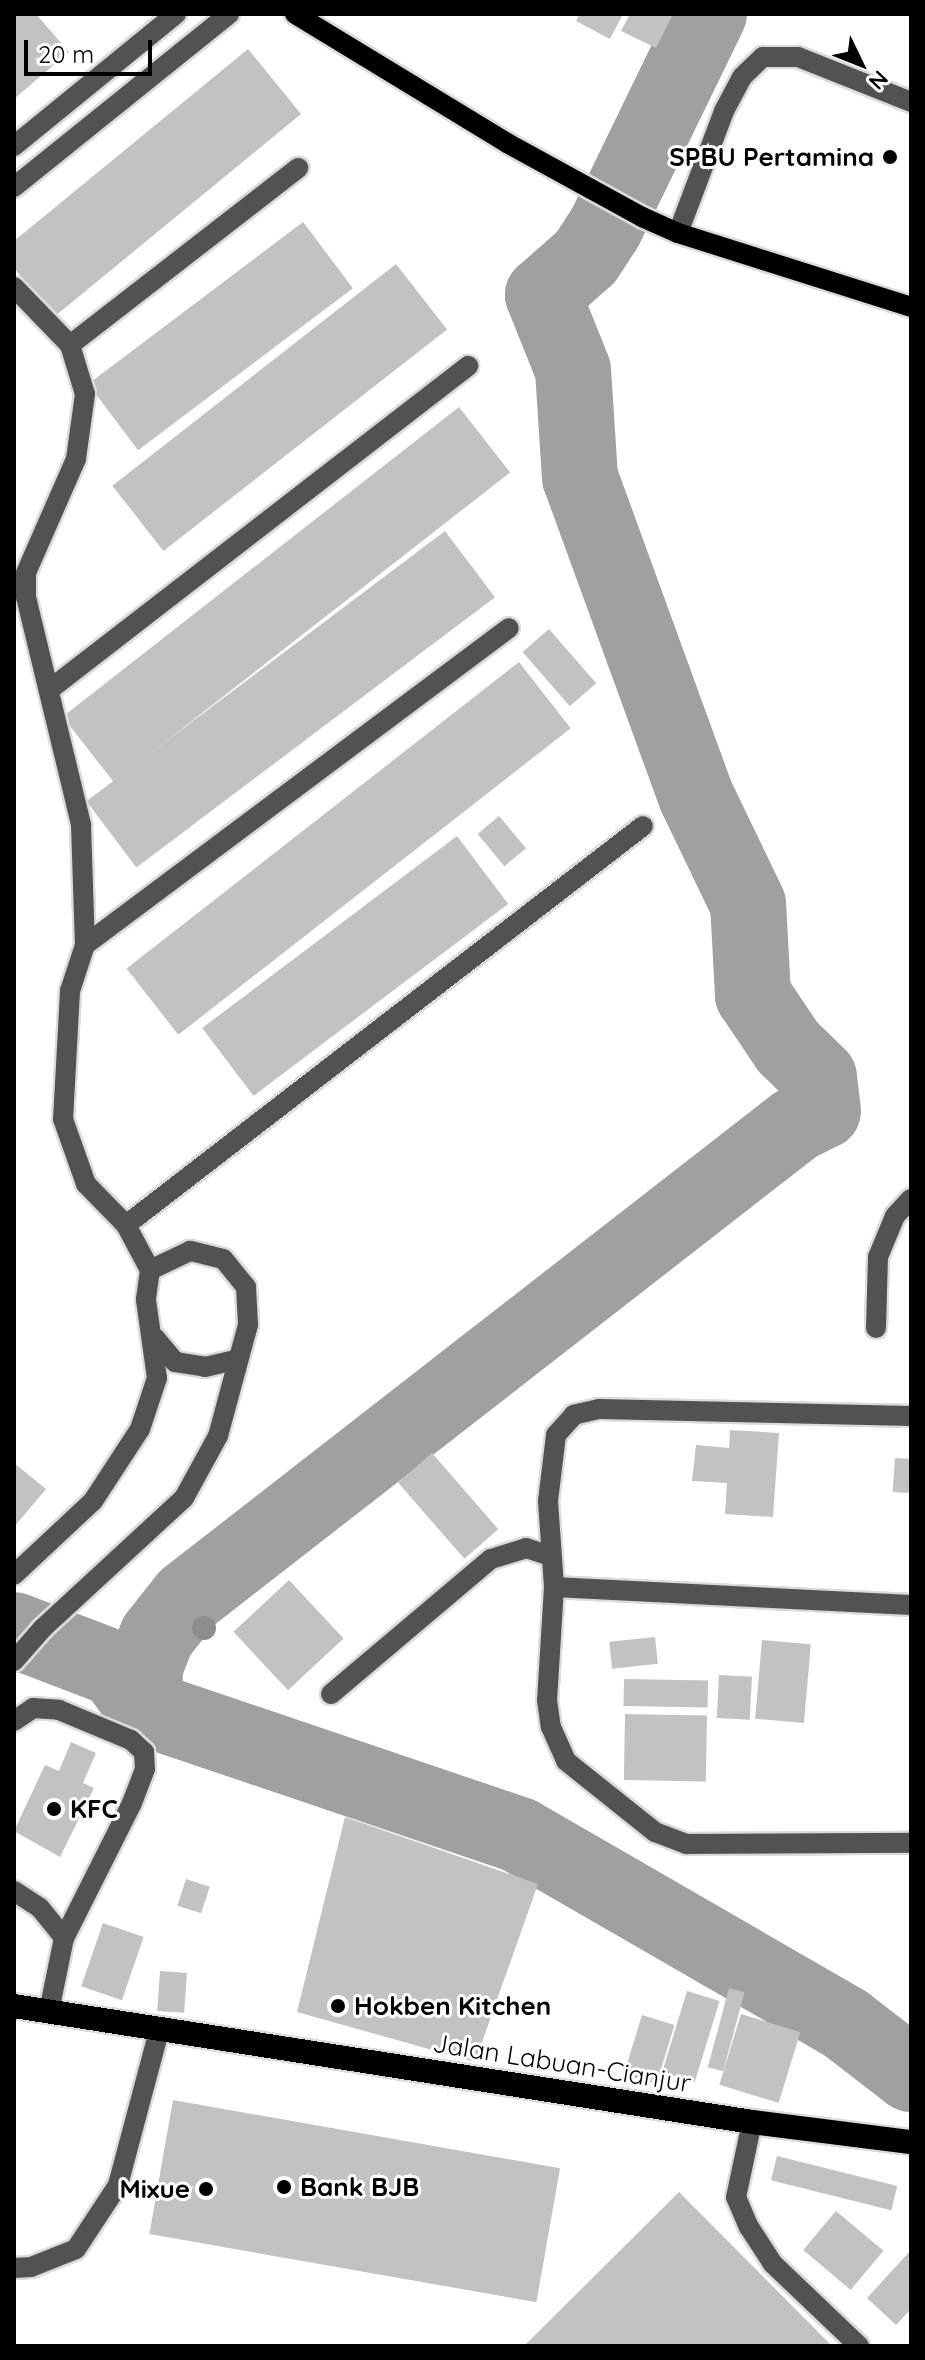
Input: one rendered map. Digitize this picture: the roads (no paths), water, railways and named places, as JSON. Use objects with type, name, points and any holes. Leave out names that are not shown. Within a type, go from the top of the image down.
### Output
[{"type":"highway","name":"Jalan Labuan-Cianjur","points":[[14,2006],[752,2122],[911,2142]]},
{"type":"main road","points":[[295,14],[642,217],[678,233],[911,307]]},
{"type":"street","points":[[14,146],[176,14]]},
{"type":"street","points":[[14,187],[229,14]]},
{"type":"street","points":[[678,233],[724,111],[742,77],[763,57],[798,57],[911,102]]},
{"type":"street","points":[[70,345],[298,168]]},
{"type":"street","points":[[14,287],[70,345],[85,394],[85,428],[67,485],[26,573],[26,597],[81,825],[85,945],[70,991],[63,1119],[86,1184],[126,1225],[150,1270],[146,1300],[155,1338],[157,1378],[140,1429],[93,1501],[14,1575]]},
{"type":"street","points":[[49,690],[468,366]]},
{"type":"street","points":[[85,945],[509,628]]},
{"type":"street","points":[[126,1225],[643,826]]},
{"type":"street","points":[[876,1328],[878,1257],[895,1216],[911,1199]]},
{"type":"street","points":[[14,1661],[43,1628],[184,1498],[218,1436],[236,1360],[248,1325],[246,1287],[223,1259],[190,1251],[150,1270]]},
{"type":"street","points":[[155,1338],[175,1362],[205,1367],[236,1360]]},
{"type":"street","points":[[911,1416],[599,1409],[574,1415],[556,1435],[548,1501],[554,1587],[547,1700],[551,1727],[566,1761],[655,1832],[687,1844],[911,1843]]},
{"type":"street","points":[[331,1694],[491,1559],[526,1548],[551,1556]]},
{"type":"street","points":[[554,1587],[911,1605]]},
{"type":"street","points":[[14,1721],[33,1708],[59,1710],[131,1740],[144,1752],[145,1769],[132,1803],[64,1938],[49,2011]]},
{"type":"street","points":[[14,1891],[40,1908],[64,1938]]},
{"type":"street","points":[[14,2268],[31,2267],[76,2249],[118,2185],[160,2027]]},
{"type":"street","points":[[752,2122],[736,2197],[749,2227],[773,2264],[859,2346]]},
{"type":"waterway","points":[[144,1708],[145,1667],[157,1636],[187,1598],[795,1125],[823,1111],[819,1077],[788,1047],[753,995],[748,904],[696,796],[580,478],[573,370],[543,295],[586,257],[605,228],[709,14]]},
{"type":"waterway","points":[[14,1630],[116,1669],[144,1708],[519,1835],[846,2024],[911,2074]]},
{"type":"place","name":"SPBU Pertamina","points":[[890,157]]},
{"type":"place","name":"KFC","points":[[54,1809]]},
{"type":"place","name":"Hokben Kitchen","points":[[338,2006]]},
{"type":"place","name":"Bank BJB","points":[[284,2187]]},
{"type":"place","name":"Mixue","points":[[206,2189]]}]
